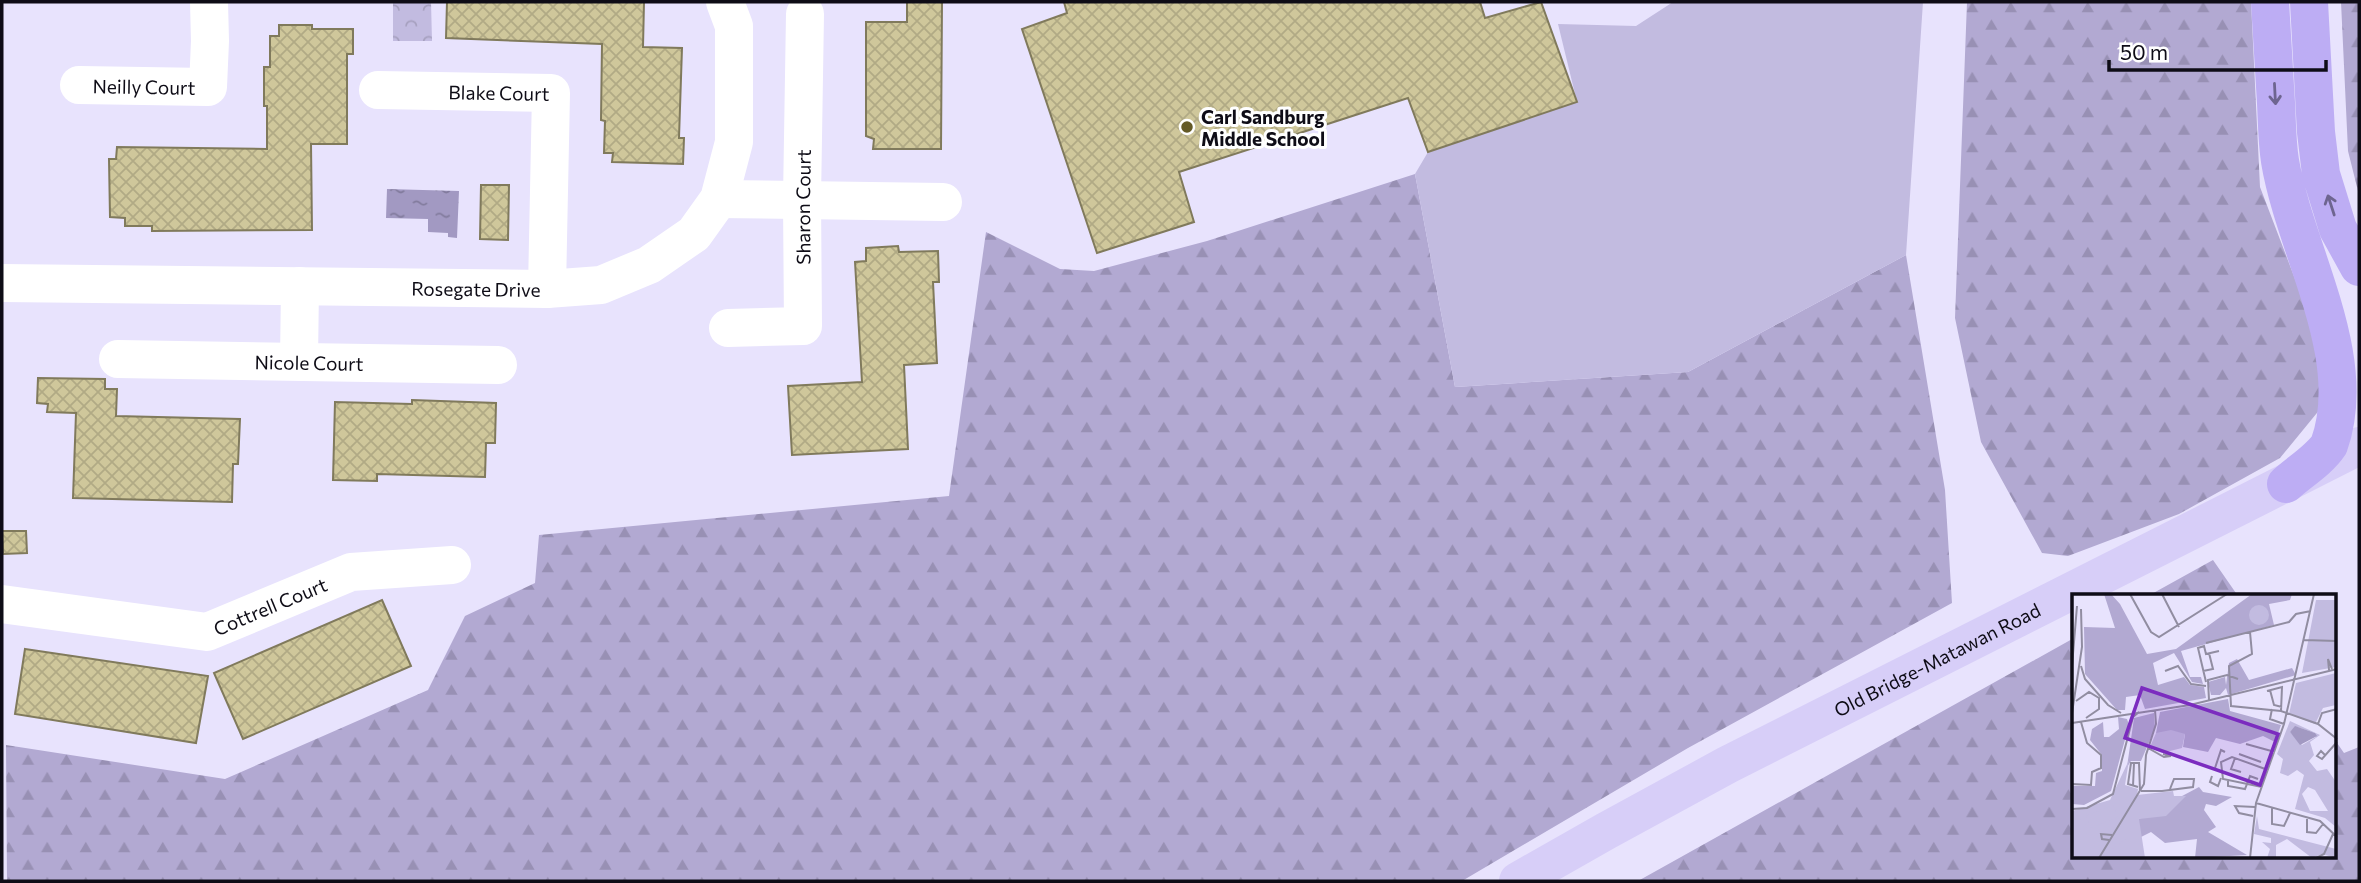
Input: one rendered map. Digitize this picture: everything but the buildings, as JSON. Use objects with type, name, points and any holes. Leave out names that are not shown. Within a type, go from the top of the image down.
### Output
[{"type":"highway","points":[[2270,2],[2280,162],[2295,215],[2337,319],[2347,352],[2349,377],[2340,423],[2328,446],[2286,484]]},
{"type":"highway","points":[[2309,2],[2321,174],[2338,229],[2359,267]]},
{"type":"main road","name":"Old Bridge-Matawan Road","points":[[1518,881],[1727,765],[2359,446]]},
{"type":"street","name":"Neilly Court","points":[[79,85],[208,87],[209,2]]},
{"type":"street","name":"Rosegate Drive","points":[[2,283],[547,289],[601,285],[649,265],[694,234],[719,199],[734,142],[734,26],[725,2]]},
{"type":"street","name":"Sharon Court","points":[[728,328],[803,326],[805,14]]},
{"type":"street","name":"Blake Court","points":[[378,90],[551,93],[547,289]]},
{"type":"street","points":[[719,199],[943,202]]},
{"type":"street","points":[[299,360],[300,286]]},
{"type":"street","name":"Nicole Court","points":[[118,359],[498,365]]},
{"type":"street","name":"Cottrell Court","points":[[2,604],[207,632],[351,572],[452,565]]},
{"type":"green space","points":[[393,2],[431,2],[432,41],[393,41]]},
{"type":"green space","points":[[1673,2],[1923,2],[1906,255],[1688,372],[1455,387],[1415,174],[1428,152],[1577,102],[1558,24],[1636,26]]},
{"type":"green space","points":[[1967,2],[2251,2],[2260,187],[2329,368],[2321,408],[2280,458],[2179,514],[2068,556],[2042,553],[1981,442],[1955,318]]},
{"type":"green space","points":[[2341,2],[2359,2],[2359,195],[2348,151]]},
{"type":"green space","points":[[1415,174],[1455,387],[1688,372],[1906,255],[1945,490],[1952,603],[1688,748],[1462,881],[7,881],[6,745],[225,779],[428,690],[465,616],[535,583],[539,535],[949,496],[986,232],[1060,269],[1094,271],[1207,241]]},
{"type":"green space","points":[[2213,560],[2237,594],[2152,594]]},
{"type":"green space","points":[[2072,639],[2072,858],[2336,858],[2336,741],[2344,753],[2359,747],[2359,881],[1638,881]]},
{"type":"water","points":[[387,189],[459,191],[457,238],[448,237],[448,233],[428,232],[428,219],[386,218]]},
{"type":"place","name":"Carl Sandburg Middle School","points":[[1187,127]]}]
